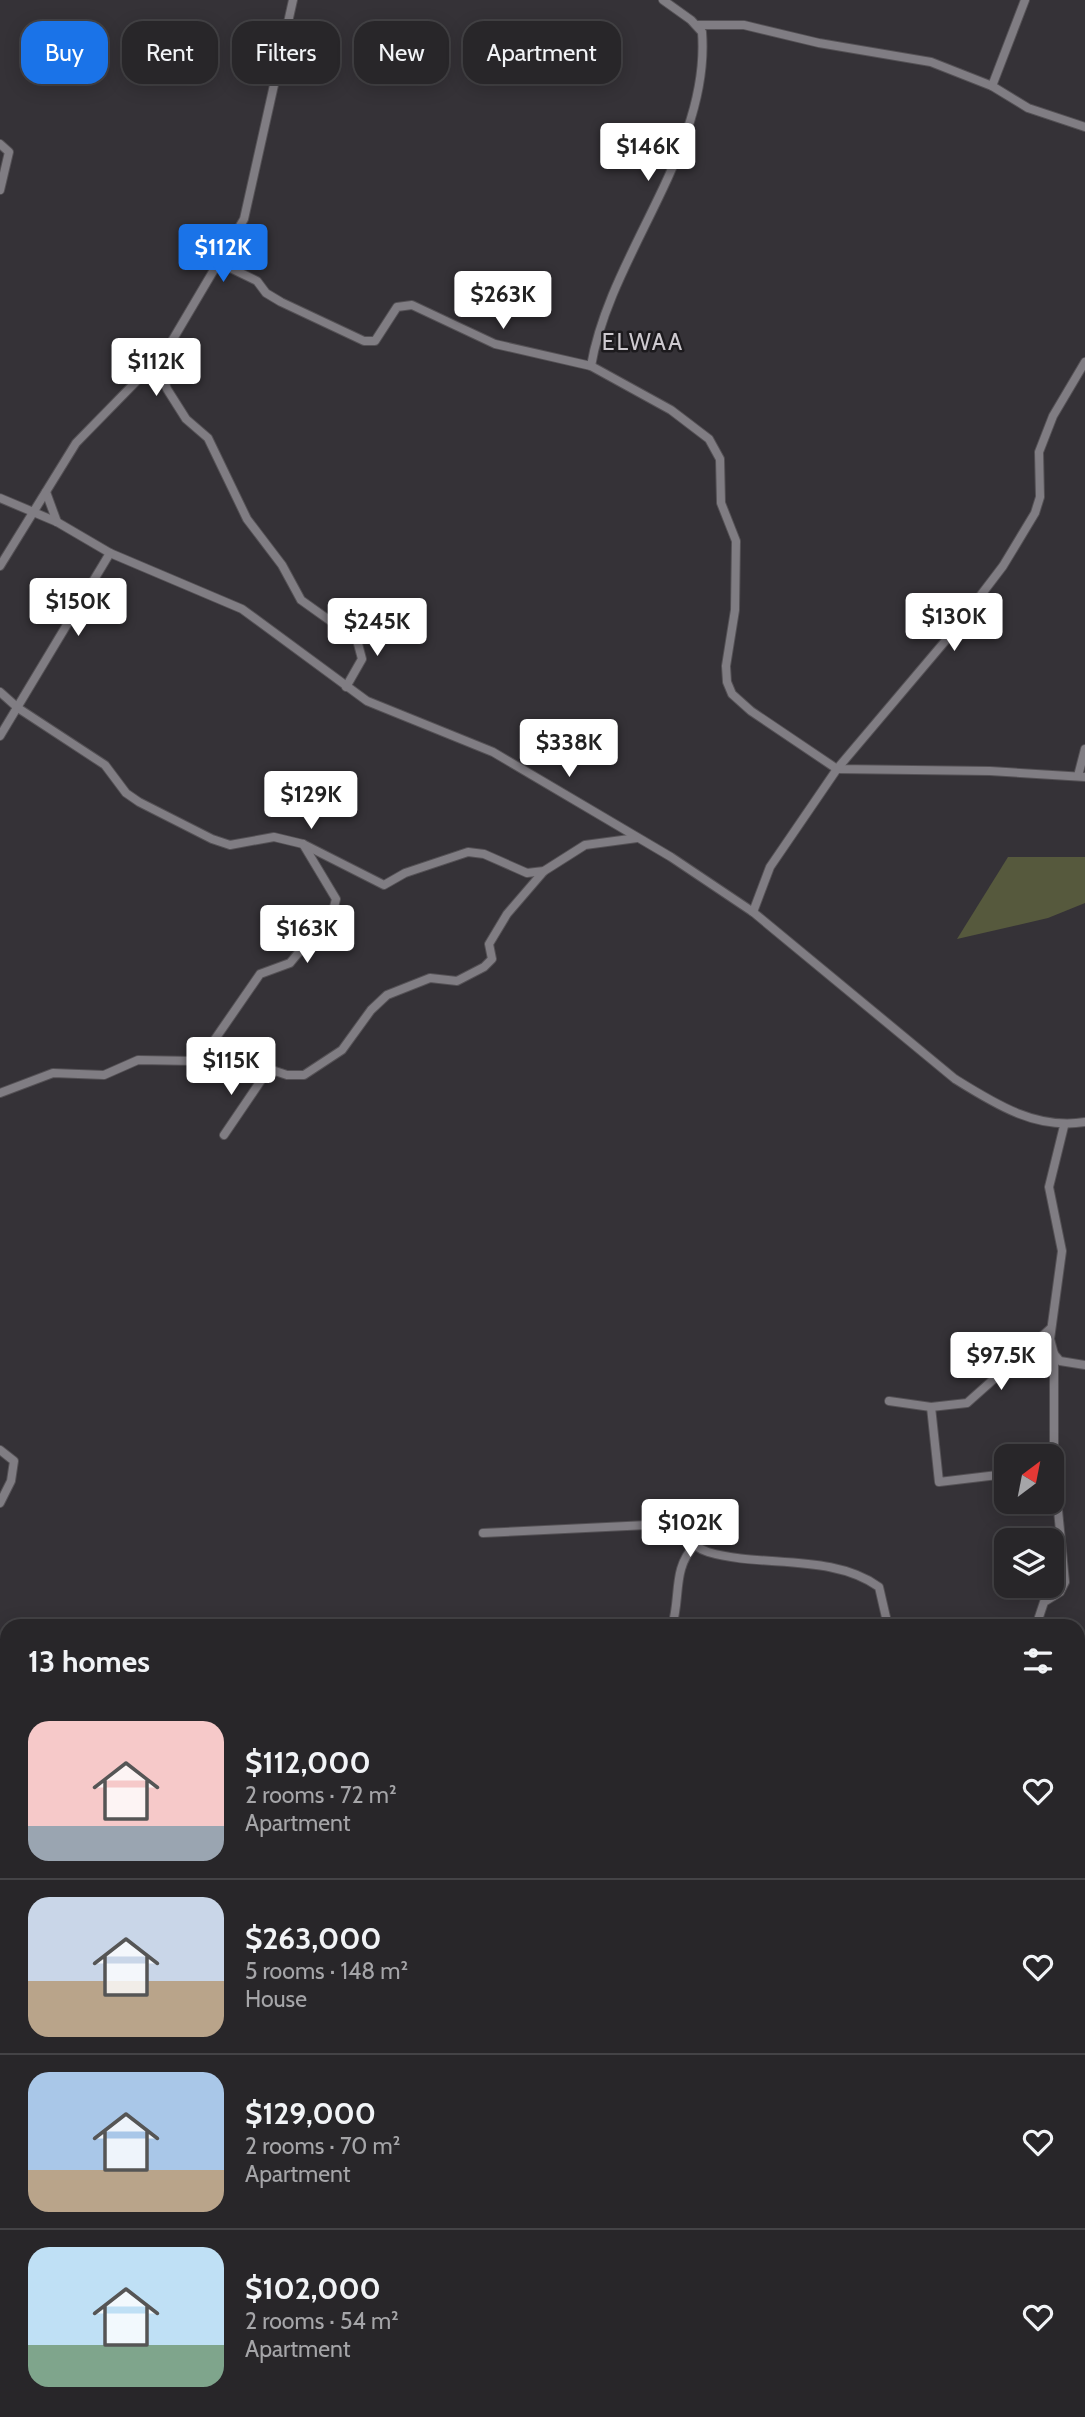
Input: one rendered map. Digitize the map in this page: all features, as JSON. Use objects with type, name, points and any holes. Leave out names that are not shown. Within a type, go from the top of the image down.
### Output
[{"type":"street","points":[[0,566],[84,432],[157,362],[220,263],[244,219],[293,0]]},
{"type":"street","points":[[592,366],[603,316],[682,143],[695,94],[702,32],[697,25],[663,0]]},
{"type":"street","points":[[992,86],[1025,0]]},
{"type":"street","points":[[697,25],[744,25],[819,43],[931,62],[992,86],[1027,108],[1085,127]]},
{"type":"street","points":[[0,144],[9,152],[0,190]]},
{"type":"street","points":[[220,263],[257,281],[266,293],[281,302],[363,341],[375,341],[397,307],[406,304],[495,344],[592,366],[671,410],[701,431],[718,449],[721,503],[736,541],[735,611],[726,666],[727,682],[738,702],[837,769],[990,771],[1082,777],[1085,749]]},
{"type":"street","points":[[157,362],[167,389],[186,419],[208,438],[247,519],[282,565],[303,604],[350,632],[357,640],[362,660],[346,687]]},
{"type":"street","points":[[753,912],[770,867],[837,769],[905,691],[1003,566],[1038,506],[1039,452],[1054,416],[1085,362]]},
{"type":"street","points":[[46,492],[57,522]]},
{"type":"street","points":[[0,498],[57,522],[110,553],[242,609],[346,687],[397,715],[493,752],[637,838],[753,912],[955,1079],[1017,1114],[1037,1122],[1064,1126],[1085,1122]]},
{"type":"street","points":[[0,736],[110,553]]},
{"type":"street","points":[[0,692],[18,708],[105,765],[126,793],[139,802],[212,839],[230,845],[274,837],[303,844],[384,886],[405,873],[468,852],[484,854],[522,873],[544,871]]},
{"type":"street","points":[[224,1135],[268,1072],[304,1075],[342,1050],[371,1010],[387,995],[430,978],[457,981],[484,967],[492,959],[489,944],[507,914],[544,871],[585,845],[637,838]]},
{"type":"street","points":[[0,1093],[53,1073],[104,1075],[138,1060],[196,1061],[204,1055],[260,974],[290,963],[333,911],[336,899],[303,844]]},
{"type":"street","points":[[1053,1444],[1054,1354],[1050,1329],[1062,1251],[1049,1187],[1064,1126]]},
{"type":"street","points":[[889,1401],[931,1407],[967,1403],[1050,1329]]},
{"type":"street","points":[[1054,1354],[1060,1361],[1085,1365]]},
{"type":"street","points":[[931,1407],[939,1482],[994,1475]]},
{"type":"street","points":[[0,1450],[14,1461],[11,1481],[0,1503]]},
{"type":"street","points":[[1038,1619],[1044,1602],[1060,1592],[1065,1582],[1058,1514]]},
{"type":"street","points":[[483,1533],[585,1531],[664,1524],[712,1553],[786,1561],[858,1575],[879,1587],[886,1619]]},
{"type":"street","points":[[675,1619],[679,1572],[684,1559],[695,1545]]},
{"type":"green space","points":[[1008,857],[1085,857],[1085,903],[1048,918],[957,939]]},
{"type":"district","name":"ELWAA","points":[[643,342]]}]
